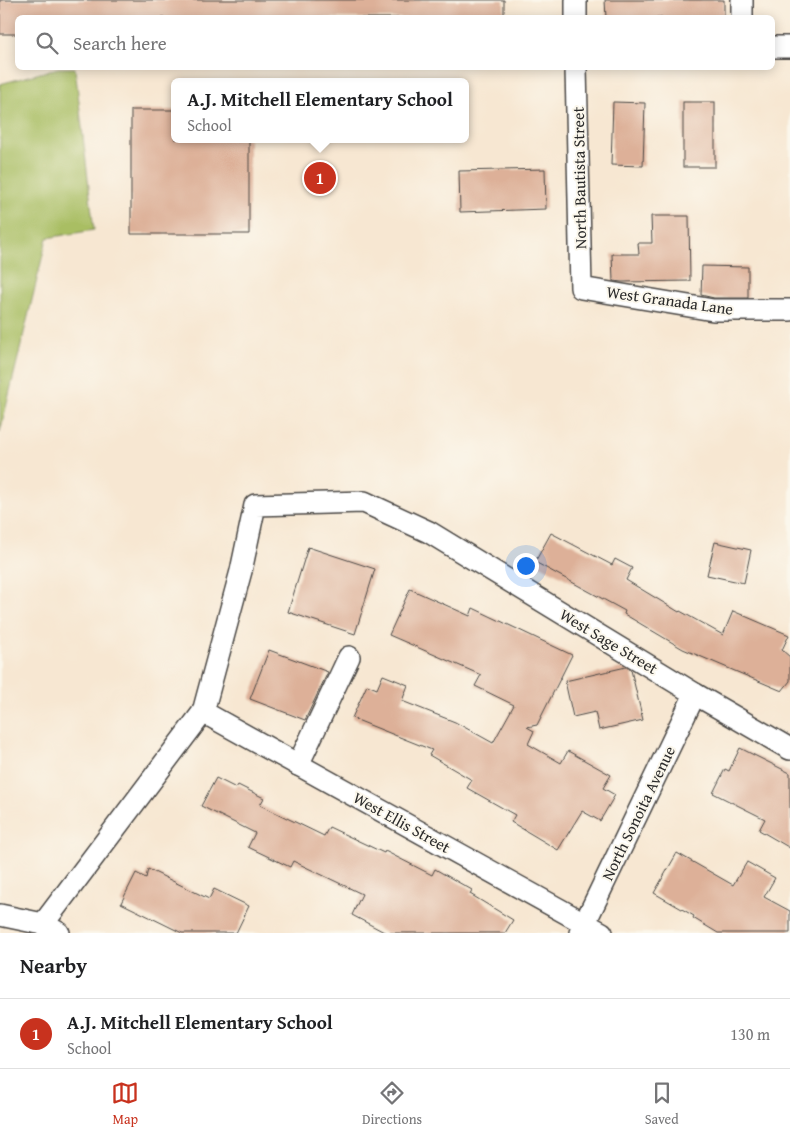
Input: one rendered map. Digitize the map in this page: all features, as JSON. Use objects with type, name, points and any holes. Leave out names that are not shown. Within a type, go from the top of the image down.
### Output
[{"type":"street","points":[[576,0],[576,15]]},
{"type":"street","points":[[742,0],[742,15]]},
{"type":"street","points":[[775,47],[790,47]]},
{"type":"street","name":"North Bautista Street","points":[[576,70],[581,288]]},
{"type":"street","name":"West Granada Lane","points":[[581,288],[714,310],[790,310]]},
{"type":"street","name":"West Sage Street","points":[[203,712],[255,505],[364,502],[430,532],[695,694],[790,749]]},
{"type":"street","points":[[298,764],[349,657]]},
{"type":"street","name":"North Sonoita Avenue","points":[[589,930],[695,694]]},
{"type":"street","points":[[0,915],[51,928],[203,712]]},
{"type":"street","name":"West Ellis Street","points":[[203,712],[589,930]]},
{"type":"green space","points":[[51,70],[75,70],[94,230],[47,238],[0,432],[0,84]]},
{"type":"building","points":[[0,0],[504,0],[504,15],[15,15],[15,34],[0,34]]},
{"type":"building","points":[[605,0],[724,0],[724,15],[606,15]]},
{"type":"building","points":[[613,102],[645,103],[643,166],[611,165]]},
{"type":"building","points":[[683,102],[715,102],[715,167],[683,167]]},
{"type":"building","points":[[131,110],[171,110],[171,143],[249,143],[249,234],[131,234]]},
{"type":"building","points":[[545,169],[546,209],[460,212],[459,171]]},
{"type":"building","points":[[651,216],[689,216],[690,281],[613,281],[612,254],[639,254],[638,243],[652,243]]},
{"type":"building","points":[[702,266],[748,267],[748,298],[714,298],[701,295]]},
{"type":"building","points":[[551,533],[612,565],[615,559],[632,568],[626,580],[679,612],[723,635],[733,611],[789,635],[782,650],[790,657],[790,681],[782,691],[683,649],[624,614],[625,611],[535,562]]},
{"type":"building","points":[[715,542],[751,550],[744,583],[707,575]]},
{"type":"building","points":[[308,547],[375,569],[355,634],[288,612]]},
{"type":"building","points":[[410,589],[470,616],[473,608],[572,655],[537,725],[527,727],[534,731],[528,744],[561,763],[568,751],[611,775],[603,788],[615,795],[600,821],[582,811],[558,850],[511,822],[515,815],[467,788],[472,780],[429,755],[432,750],[352,718],[367,685],[377,689],[383,675],[408,685],[402,701],[455,722],[493,743],[514,705],[475,686],[481,675],[389,635]]},
{"type":"building","points":[[269,650],[328,672],[305,720],[250,699]]},
{"type":"building","points":[[626,667],[631,670],[643,720],[599,730],[595,712],[573,717],[565,681]]},
{"type":"building","points":[[740,748],[790,773],[790,848],[759,830],[765,819],[713,793],[725,769],[729,771]]},
{"type":"building","points":[[216,778],[236,788],[238,785],[264,798],[260,805],[324,836],[329,827],[384,853],[385,851],[432,875],[435,869],[472,890],[470,894],[513,920],[505,933],[386,933],[352,915],[362,894],[293,861],[290,867],[248,847],[255,833],[201,806]]},
{"type":"building","points":[[677,853],[733,885],[747,862],[775,878],[764,897],[790,911],[790,933],[718,933],[693,918],[694,916],[654,893]]},
{"type":"building","points":[[148,869],[209,899],[214,889],[249,906],[236,933],[182,933],[121,903],[136,873],[146,878]]},
{"type":"place","name":"A.J. Mitchell Elementary School","points":[[320,178]]}]
